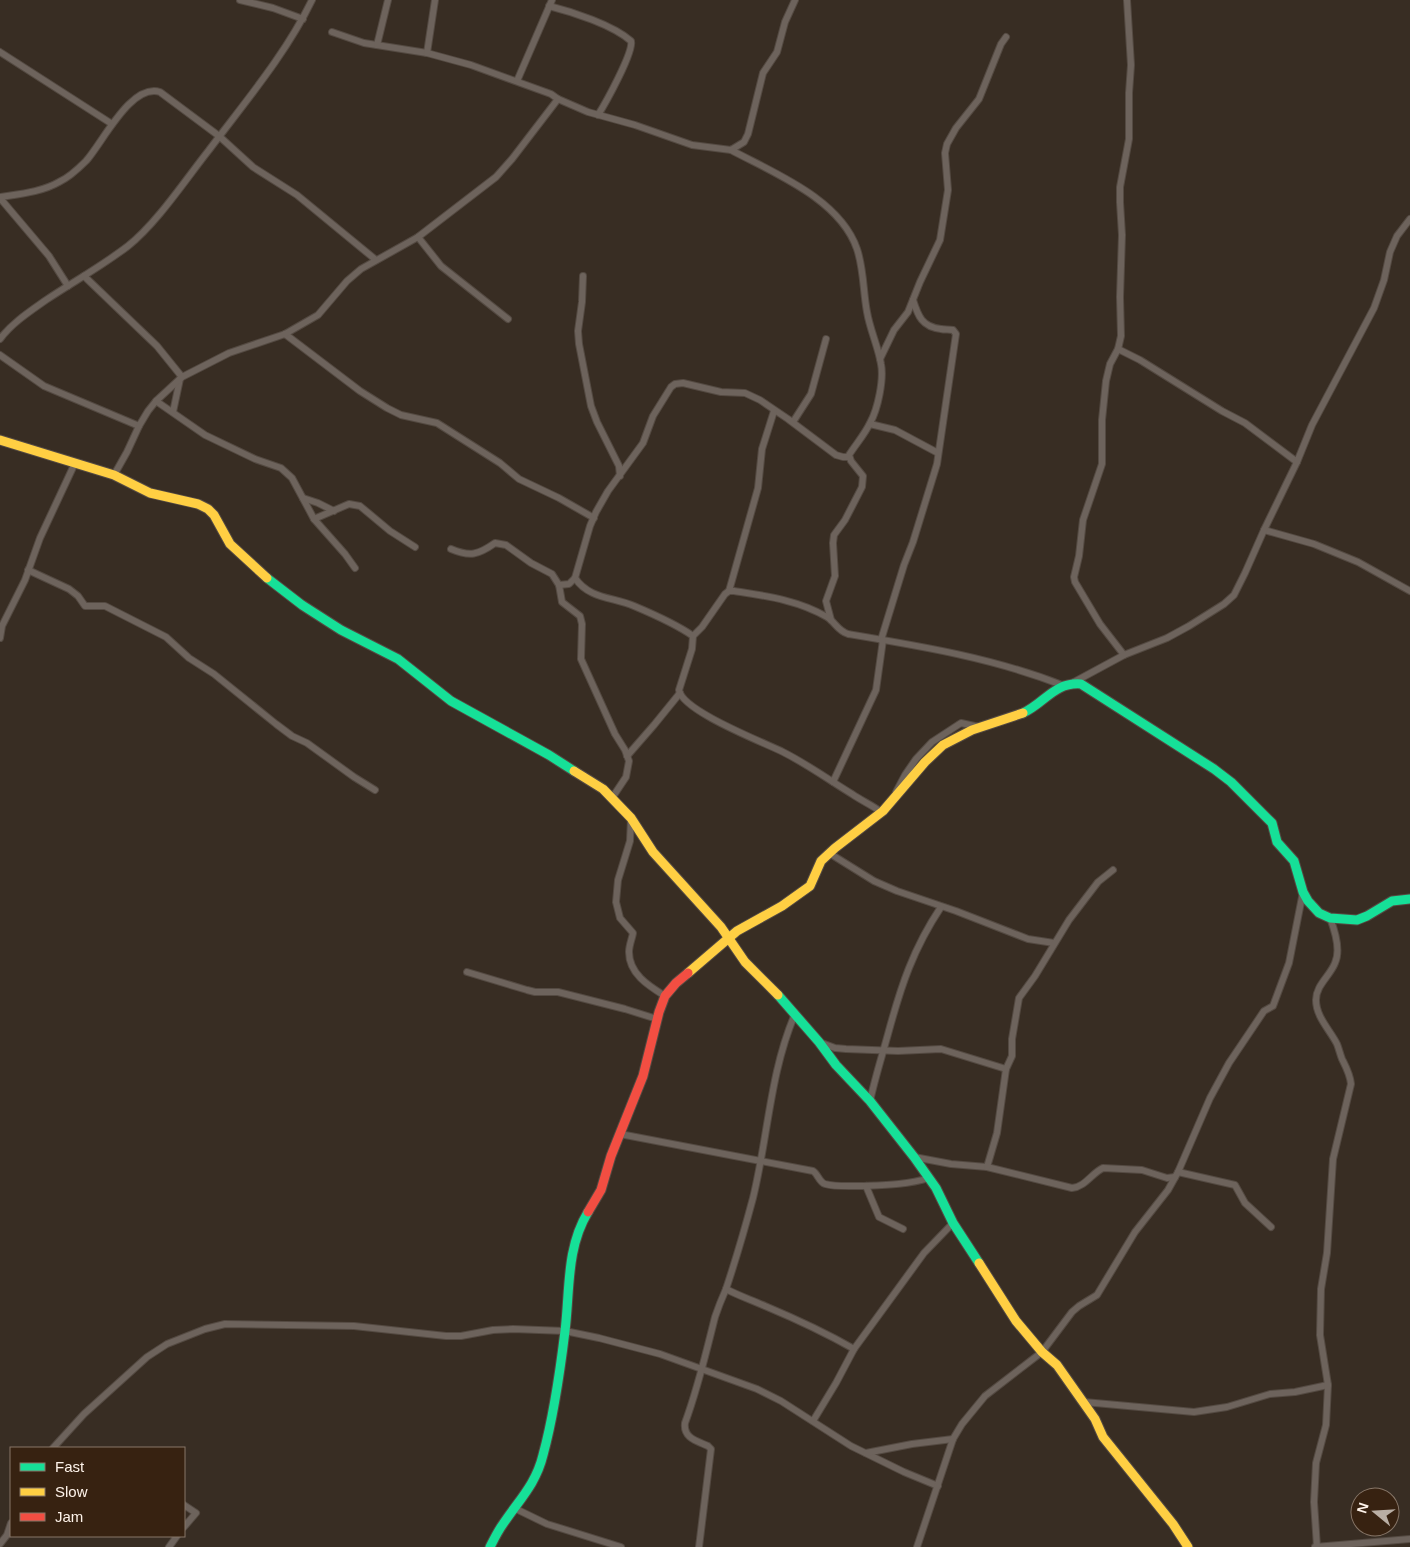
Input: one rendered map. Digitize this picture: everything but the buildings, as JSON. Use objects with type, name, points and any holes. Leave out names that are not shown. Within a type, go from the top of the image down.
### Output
[{"type":"street","points":[[240,0],[273,8],[303,19]]},
{"type":"street","points":[[0,339],[9,328],[129,245],[142,233],[185,181],[270,67],[303,19],[312,0]]},
{"type":"street","points":[[377,45],[388,0]]},
{"type":"street","points":[[427,53],[435,0]]},
{"type":"street","points":[[731,150],[744,142],[748,134],[764,73],[777,52],[795,0]]},
{"type":"street","points":[[1124,655],[1100,624],[1075,582],[1074,577],[1079,556],[1083,520],[1102,464],[1102,420],[1106,381],[1110,364],[1118,349],[1121,336],[1120,187],[1129,139],[1129,93],[1132,65],[1127,0]]},
{"type":"street","points":[[517,81],[550,3],[584,17],[623,34],[631,41],[632,46],[610,95],[598,115]]},
{"type":"street","points":[[332,32],[364,44],[427,53],[471,65],[551,94],[558,99],[598,115],[636,125],[698,146],[731,150],[822,202],[836,216],[850,236],[860,261],[866,312],[882,372],[880,390],[870,424],[849,457]]},
{"type":"street","points":[[880,359],[894,330],[908,312],[923,274],[940,240],[948,190],[945,162],[946,147],[956,128],[979,99],[1001,44],[1006,37]]},
{"type":"street","points":[[0,52],[112,124]]},
{"type":"street","points":[[68,286],[49,256],[0,198],[60,182],[86,161],[112,124],[134,98],[142,93],[154,90],[160,92],[219,136],[245,161],[275,182],[297,194],[376,260]]},
{"type":"street","points":[[114,475],[139,426],[156,401],[181,378],[229,353],[285,334],[318,314],[347,281],[361,269],[418,237],[496,177],[558,99]]},
{"type":"street","points":[[490,1547],[514,1508],[527,1493],[536,1478],[543,1457],[549,1432],[565,1331],[573,1247],[576,1236],[601,1190],[611,1156],[643,1076],[657,1019],[665,996],[676,983],[743,927],[782,906],[807,889],[821,861],[882,812],[924,762],[939,748],[968,731],[1027,712],[1062,685],[1074,682],[1124,655],[1166,638],[1229,599],[1246,573],[1312,425],[1374,308],[1384,280],[1390,252],[1410,219]]},
{"type":"street","points":[[418,237],[442,266],[508,318]]},
{"type":"street","points":[[84,276],[157,346],[181,378]]},
{"type":"street","points":[[583,276],[578,331],[579,344],[591,406],[619,466],[620,476]]},
{"type":"street","points":[[833,782],[876,690],[882,640],[926,503],[938,453],[956,334],[953,330],[939,329],[924,324],[917,314],[913,300]]},
{"type":"street","points":[[0,324],[9,328]]},
{"type":"street","points":[[285,334],[360,391],[387,408],[401,415],[437,423],[506,467],[519,479],[559,498],[594,518]]},
{"type":"street","points":[[793,422],[811,394],[826,339]]},
{"type":"street","points":[[1118,349],[1140,360],[1206,402],[1245,423],[1297,462]]},
{"type":"street","points":[[0,355],[44,386],[139,426]]},
{"type":"street","points":[[173,412],[181,378]]},
{"type":"street","points":[[559,585],[569,584],[575,578],[594,518],[608,491],[643,443],[653,416],[670,387],[675,384],[683,383],[721,392],[745,392],[793,422],[836,455],[849,457]]},
{"type":"street","points":[[156,401],[192,426],[234,450],[281,468],[292,478],[314,519],[355,568]]},
{"type":"street","points":[[627,756],[680,693],[692,649],[693,636],[729,591],[758,488],[762,449],[774,411]]},
{"type":"street","points":[[870,424],[896,430],[938,453]]},
{"type":"street","points":[[0,440],[114,475],[150,493],[198,504],[208,509],[214,515],[230,544],[259,572],[302,605],[341,630],[398,658],[451,701],[549,755],[603,789],[631,818],[653,852],[729,938],[735,950],[745,962],[795,1014],[836,1065],[870,1100],[914,1157],[936,1188],[953,1223],[1016,1321],[1042,1352],[1057,1365],[1084,1402],[1103,1436],[1173,1524],[1188,1547]]},
{"type":"street","points":[[831,620],[826,601],[835,576],[834,535],[845,520],[863,484],[862,473],[850,461],[849,457]]},
{"type":"street","points":[[0,638],[1,626],[25,580],[40,538],[75,463]]},
{"type":"street","points":[[303,498],[334,511]]},
{"type":"street","points":[[314,519],[350,504],[360,506],[390,531],[414,547]]},
{"type":"street","points":[[1264,530],[1314,544],[1358,562],[1410,590]]},
{"type":"street","points":[[451,549],[471,555],[495,543],[502,543],[531,563],[552,574],[559,585],[562,602],[580,616],[582,624],[581,659],[627,756],[629,768],[626,777],[612,798]]},
{"type":"street","points":[[28,570],[75,592],[84,606],[105,606],[166,637],[189,658],[214,674],[292,736],[307,743],[354,778],[375,790]]},
{"type":"street","points":[[575,578],[582,588],[589,592],[643,610],[693,636]]},
{"type":"street","points":[[729,591],[786,600],[797,604],[831,620],[844,633],[919,645],[960,654],[1036,675],[1062,685]]},
{"type":"street","points":[[1074,682],[1081,684],[1115,705],[1231,782],[1272,823],[1277,842],[1294,861],[1303,892],[1319,913],[1330,918],[1357,920],[1392,900],[1410,898]]},
{"type":"street","points":[[680,693],[688,703],[715,720],[784,752],[882,812]]},
{"type":"street","points":[[631,818],[630,841],[618,880],[616,902],[620,918],[633,932],[629,951],[634,968],[647,985],[665,996]]},
{"type":"street","points":[[829,853],[880,884],[1028,939],[1054,942]]},
{"type":"street","points":[[987,1167],[997,1132],[1006,1069],[1012,1056],[1013,1032],[1019,998],[1035,976],[1054,942],[1098,882],[1112,870]]},
{"type":"street","points":[[918,1547],[953,1439],[962,1424],[985,1396],[1042,1352],[1072,1312],[1097,1295],[1135,1232],[1163,1197],[1177,1175],[1202,1114],[1229,1063],[1264,1011],[1273,1006],[1289,963],[1303,892]]},
{"type":"street","points":[[870,1100],[896,1002],[911,960],[941,907]]},
{"type":"street","points":[[1330,918],[1335,931],[1337,956],[1335,964],[1317,992],[1316,1002],[1320,1016],[1337,1044],[1350,1076],[1351,1084],[1333,1158],[1327,1253],[1321,1289],[1320,1335],[1328,1386],[1326,1425],[1316,1463],[1314,1502],[1316,1547],[1410,1538]]},
{"type":"street","points":[[467,972],[527,990],[558,992],[657,1019]]},
{"type":"street","points":[[699,1547],[711,1449],[688,1436],[684,1429],[703,1369],[716,1316],[753,1198],[774,1080],[789,1027],[795,1014]]},
{"type":"street","points":[[818,1042],[835,1048],[882,1051],[941,1049],[1006,1069]]},
{"type":"street","points":[[620,1134],[813,1170],[825,1184],[845,1186],[905,1184],[929,1178]]},
{"type":"street","points":[[914,1157],[951,1164],[987,1167],[1072,1188],[1077,1188],[1103,1168],[1142,1170],[1167,1178],[1177,1175],[1235,1185],[1245,1203],[1271,1227]]},
{"type":"street","points":[[866,1186],[878,1217],[903,1229]]},
{"type":"street","points":[[813,1421],[854,1349],[924,1253],[953,1223]]},
{"type":"street","points":[[726,1289],[747,1300],[822,1331],[854,1349]]},
{"type":"street","points":[[54,1447],[90,1407],[147,1357],[167,1344],[205,1329],[225,1324],[354,1326],[446,1336],[462,1336],[493,1330],[513,1329],[565,1331],[620,1343],[703,1369],[758,1389],[782,1401],[851,1446],[938,1486]]},
{"type":"street","points":[[1084,1402],[1194,1412],[1227,1407],[1270,1394],[1328,1386]]},
{"type":"street","points":[[865,1453],[912,1444],[953,1439]]},
{"type":"street","points":[[185,1506],[196,1513],[185,1526]]},
{"type":"street","points":[[514,1508],[547,1524],[621,1547]]},
{"type":"street","points":[[0,1544],[7,1535],[10,1526]]},
{"type":"traffic: fast","points":[[267,578],[302,605],[341,630],[398,659],[451,701],[549,755],[574,771]]},
{"type":"traffic: fast","points":[[1023,713],[1064,686],[1081,684],[1214,769],[1231,782],[1272,823],[1277,842],[1294,861],[1303,892],[1319,913],[1330,918],[1357,920],[1392,901],[1410,899]]},
{"type":"traffic: fast","points":[[778,995],[819,1042],[836,1065],[870,1101],[914,1157],[936,1188],[953,1223],[979,1263]]},
{"type":"traffic: fast","points":[[490,1547],[536,1475],[543,1455],[559,1378],[572,1255],[581,1226],[588,1212]]},
{"type":"traffic: slow","points":[[0,440],[114,475],[150,493],[198,504],[208,509],[214,515],[230,544],[267,578]]},
{"type":"traffic: slow","points":[[688,973],[737,931],[782,906],[810,886],[821,861],[883,811],[925,762],[943,745],[972,730],[1023,713]]},
{"type":"traffic: slow","points":[[574,771],[603,789],[631,818],[653,852],[721,927],[745,962],[778,995]]},
{"type":"traffic: slow","points":[[979,1263],[1016,1321],[1042,1352],[1057,1365],[1095,1419],[1103,1437],[1173,1524],[1188,1547]]},
{"type":"traffic: jam","points":[[588,1212],[601,1190],[611,1156],[643,1076],[659,1012],[665,996],[688,973]]}]
